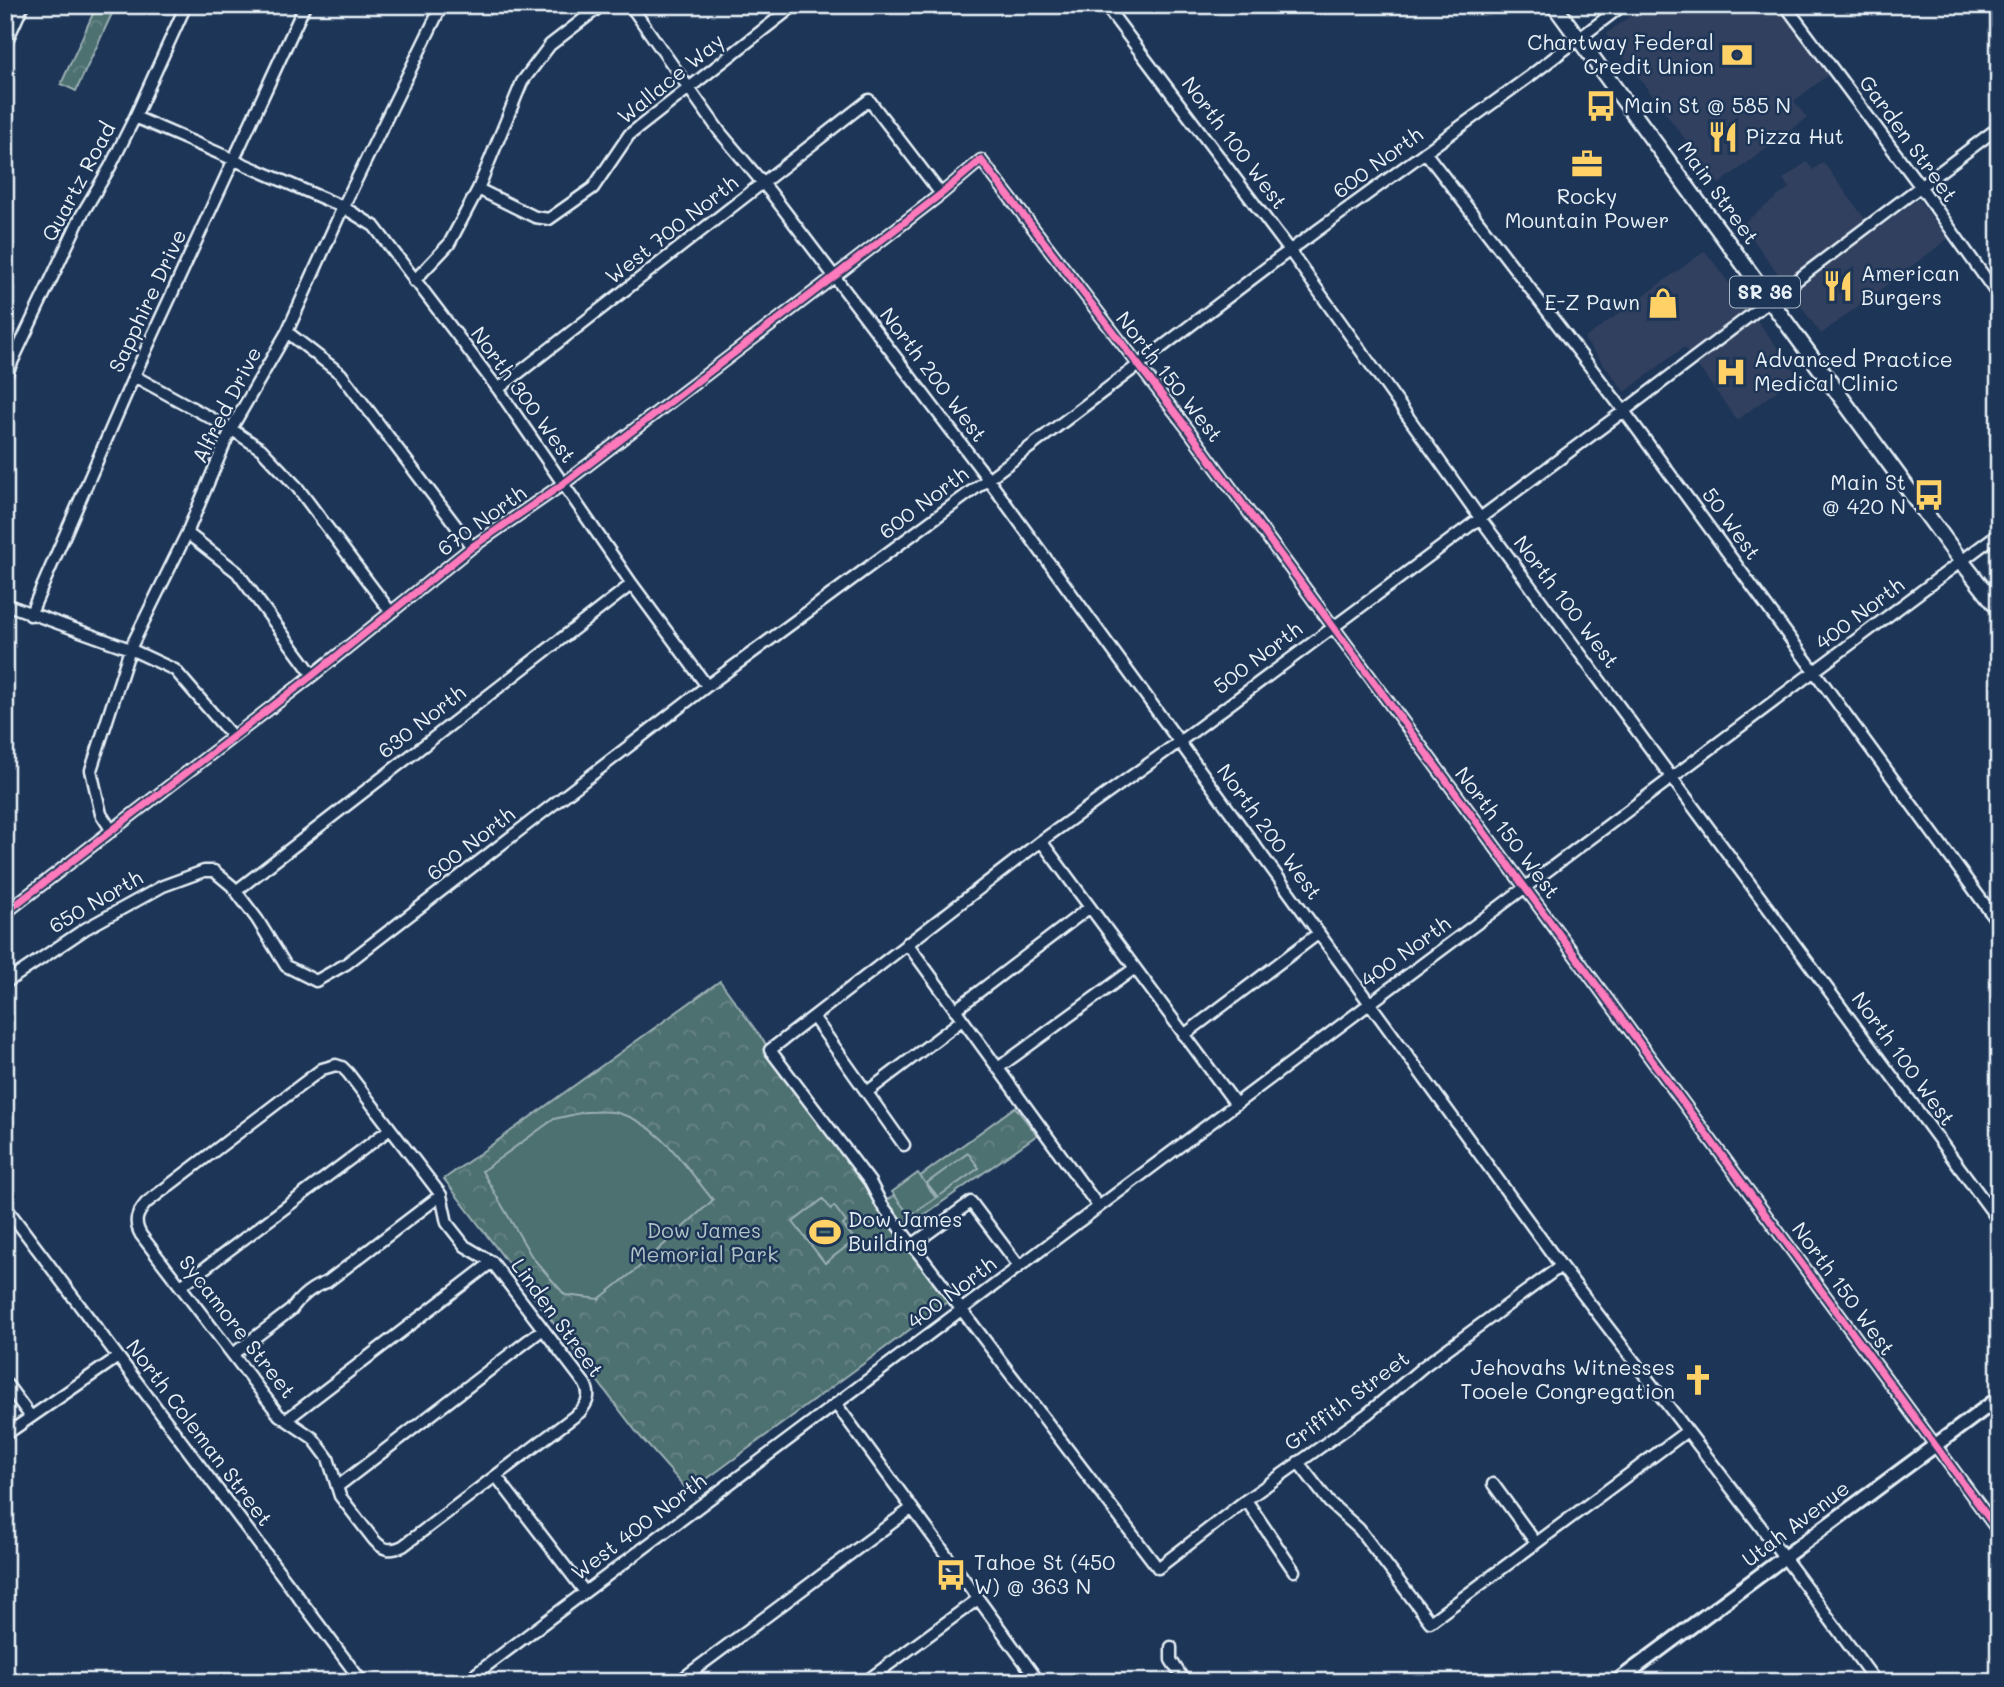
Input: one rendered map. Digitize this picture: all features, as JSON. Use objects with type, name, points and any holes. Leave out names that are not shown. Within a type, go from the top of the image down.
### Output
[{"type":"highway","name":"Main Street","points":[[1554,5],[1952,549],[1999,609]]},
{"type":"main road","name":"Utah Avenue","points":[[1616,1682],[1999,1398]]},
{"type":"street","points":[[5,45],[9,25],[23,5]]},
{"type":"street","name":"Quartz Road","points":[[5,377],[81,216],[135,117],[186,5]]},
{"type":"street","name":"Sapphire Drive","points":[[30,615],[134,376],[305,5]]},
{"type":"street","name":"Alfred Drive","points":[[112,831],[101,814],[91,770],[130,649],[187,533],[230,429],[287,332],[343,207],[442,5]]},
{"type":"street","points":[[414,281],[449,244],[478,189],[522,82],[550,45],[602,5]]},
{"type":"street","name":"North 200 West","points":[[631,5],[720,132],[764,183],[988,479],[1561,1266],[1784,1557],[1876,1682]]},
{"type":"street","name":"North 100 West","points":[[1105,5],[1290,251],[1480,518],[1673,779],[1995,1207],[1999,1221]]},
{"type":"street","name":"600 North","points":[[236,891],[286,965],[316,981],[346,964],[707,686],[1623,5]]},
{"type":"street","name":"Garden Street","points":[[1785,5],[1999,297]]},
{"type":"street","name":"Wallace Way","points":[[478,189],[535,217],[549,219],[593,188],[629,135],[790,7]]},
{"type":"street","name":"West 700 North","points":[[498,389],[869,100],[941,194]]},
{"type":"street","name":"North 300 West","points":[[135,117],[343,207],[374,226],[498,389],[632,584],[707,686]]},
{"type":"street","name":"500 North","points":[[912,1245],[875,1196],[865,1175],[770,1050],[1041,841],[1180,742],[1999,127]]},
{"type":"street","name":"50 West","points":[[1425,152],[1624,411],[1999,923]]},
{"type":"street","name":"670 North","points":[[5,913],[313,675],[472,547],[563,484],[941,194],[981,160]]},
{"type":"street","name":"North 150 West","points":[[981,160],[1187,428],[1999,1532]]},
{"type":"street","points":[[287,332],[341,374],[472,547]]},
{"type":"street","points":[[134,376],[261,449],[297,487],[390,611]]},
{"type":"street","points":[[187,533],[237,572],[313,675]]},
{"type":"street","name":"400 North","points":[[836,1404],[1999,533]]},
{"type":"street","name":"630 North","points":[[236,891],[632,584]]},
{"type":"street","points":[[5,604],[130,649],[175,670],[232,736]]},
{"type":"street","points":[[1041,841],[1236,1103]]},
{"type":"street","name":"650 North","points":[[5,983],[74,936],[163,886],[193,873],[214,871],[236,891]]},
{"type":"street","points":[[955,1010],[1090,907]]},
{"type":"street","points":[[1184,1035],[1319,933]]},
{"type":"street","points":[[907,943],[1098,1206]]},
{"type":"street","points":[[998,1068],[1135,968]]},
{"type":"street","points":[[814,1017],[904,1145]]},
{"type":"street","points":[[867,1092],[962,1020]]},
{"type":"street","name":"Linden Street","points":[[135,1220],[146,1203],[322,1069],[336,1065],[342,1067],[441,1195],[447,1223],[465,1246],[492,1262],[585,1384],[589,1396],[587,1404],[580,1412],[403,1546],[386,1550]]},
{"type":"street","points":[[181,1286],[390,1129]]},
{"type":"street","points":[[233,1354],[291,1310],[298,1300],[317,1285],[327,1282],[441,1195]]},
{"type":"street","points":[[961,1310],[912,1245],[971,1202],[1019,1266]]},
{"type":"street","name":"North Coleman Street","points":[[6,1208],[362,1682]]},
{"type":"street","name":"Sycamore Street","points":[[135,1220],[141,1235],[279,1415],[313,1438],[328,1458],[340,1496],[373,1540],[386,1550]]},
{"type":"street","points":[[286,1420],[492,1262]]},
{"type":"street","name":"Griffith Street","points":[[961,1310],[1157,1568],[1246,1500],[1367,1414],[1424,1366],[1561,1266]]},
{"type":"street","points":[[337,1487],[543,1329]]},
{"type":"street","points":[[5,1435],[118,1357]]},
{"type":"street","points":[[5,1382],[31,1417]]},
{"type":"street","points":[[836,1404],[1039,1682]]},
{"type":"street","name":"West 400 North","points":[[464,1682],[836,1404]]},
{"type":"street","points":[[1298,1462],[1329,1502],[1359,1529],[1430,1622],[1686,1431]]},
{"type":"street","points":[[496,1476],[585,1592]]},
{"type":"street","points":[[1493,1484],[1536,1543]]},
{"type":"street","points":[[1246,1500],[1294,1571]]},
{"type":"street","points":[[678,1682],[912,1508]]},
{"type":"street","points":[[865,1682],[978,1599]]},
{"type":"street","points":[[1171,1647],[1171,1661],[1185,1682]]},
{"type":"shaded area","points":[[1645,5],[1776,5],[1828,75],[1794,101],[1807,118],[1719,184],[1606,34]]},
{"type":"shaded area","points":[[1807,162],[1813,170],[1823,162],[1874,231],[1918,199],[1948,239],[1821,334],[1742,224],[1789,188],[1783,179]]},
{"type":"shaded area","points":[[1705,251],[1798,375],[1737,420],[1684,347],[1625,392],[1584,339]]},
{"type":"green space","points":[[97,5],[116,5],[76,91],[61,84]]},
{"type":"green space","name":"Dow James Memorial Park","points":[[720,981],[882,1204],[1015,1107],[1037,1135],[900,1232],[950,1300],[689,1492],[638,1434],[444,1179]]},
{"type":"green space","points":[[585,1112],[618,1113],[647,1127],[672,1149],[713,1200],[637,1269],[599,1299],[565,1295],[532,1257],[482,1171],[554,1119]]},
{"type":"green space","points":[[968,1153],[979,1168],[938,1197],[927,1183]]},
{"type":"green space","points":[[918,1173],[936,1198],[910,1216],[892,1192]]},
{"type":"green space","name":"Dow James Building","points":[[823,1199],[831,1209],[834,1206],[846,1222],[843,1225],[855,1240],[825,1263],[793,1222]]},
{"type":"cycle path","points":[[5,913],[313,675],[472,547],[563,484],[941,194],[981,160],[1187,428],[1999,1532]]},
{"type":"place","name":"Chartway Federal Credit Union","points":[[1737,55]]},
{"type":"place","name":"Main St @ 585 N","points":[[1601,106]]},
{"type":"place","name":"Pizza Hut","points":[[1723,137]]},
{"type":"place","name":"Rocky Mountain Power","points":[[1587,164]]},
{"type":"place","name":"American Burgers","points":[[1838,286]]},
{"type":"place","name":"E-Z Pawn","points":[[1663,303]]},
{"type":"place","name":"Advanced Practice Medical Clinic","points":[[1731,372]]},
{"type":"place","name":"Main St @ 420 N","points":[[1929,495]]},
{"type":"place","name":"Dow James Building","points":[[825,1232]]},
{"type":"place","name":"Jehovahs Witnesses Tooele Congregation","points":[[1698,1380]]},
{"type":"place","name":"Tahoe St (450 W) @ 363 N","points":[[951,1575]]}]
